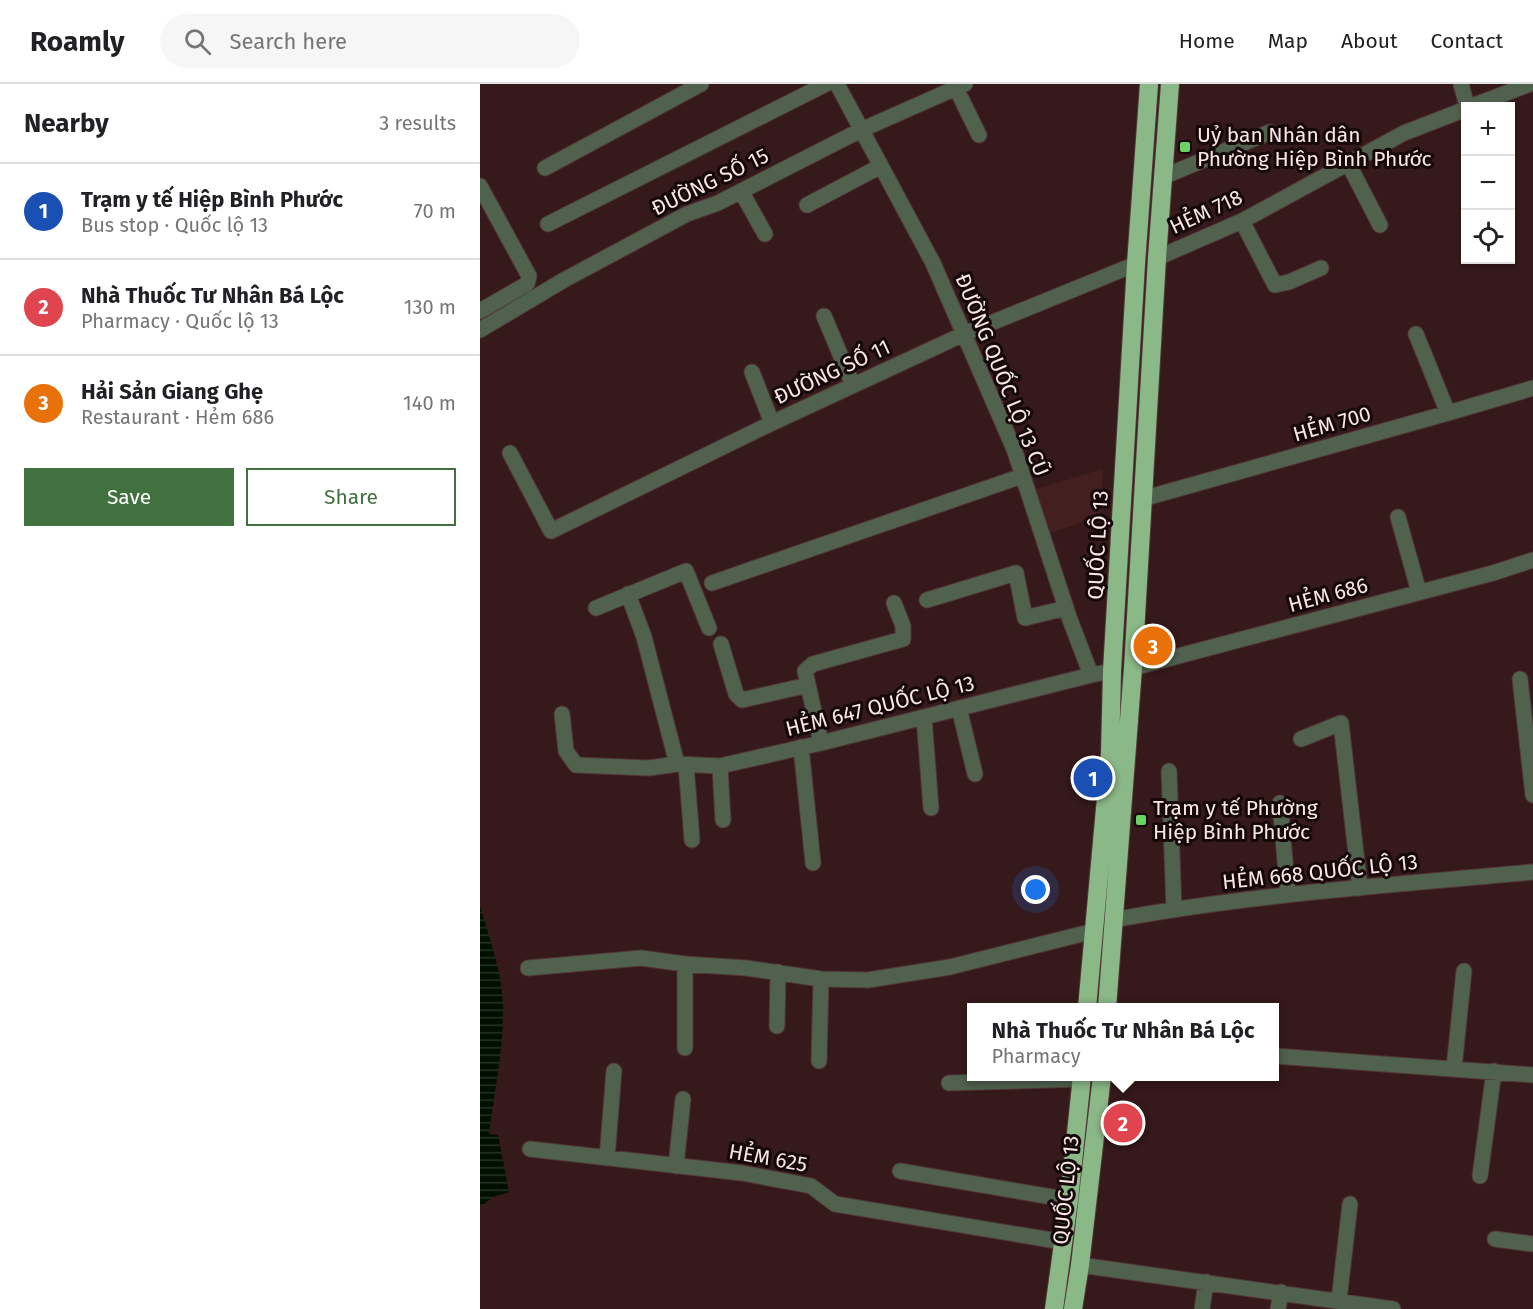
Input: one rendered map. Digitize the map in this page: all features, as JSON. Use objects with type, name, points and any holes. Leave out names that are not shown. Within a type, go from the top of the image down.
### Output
[{"type":"highway","name":"QUỐC LỘ 13","points":[[1087,1003],[1110,753],[1112,671],[1149,84]]},
{"type":"highway","name":"QUỐC LỘ 13","points":[[1107,1003],[1132,668],[1170,84]]},
{"type":"highway","points":[[1112,671],[1132,668]]},
{"type":"highway","name":"QUỐC LỘ 13","points":[[1054,1309],[1064,1242],[1082,1081]]},
{"type":"highway","name":"QUỐC LỘ 13","points":[[1072,1309],[1080,1265],[1102,1081]]},
{"type":"street","points":[[545,168],[701,84]]},
{"type":"street","points":[[548,224],[826,84]]},
{"type":"street","name":"ĐƯỜNG QUỐC LỘ 13 CŨ","points":[[837,84],[933,263],[1014,449],[1066,608],[1091,675]]},
{"type":"street","points":[[1461,84],[1465,102]]},
{"type":"street","points":[[1483,102],[1530,84]]},
{"type":"street","points":[[961,86],[979,135]]},
{"type":"street","name":"ĐƯỜNG SỐ 15","points":[[480,330],[564,280],[687,214],[718,203],[861,130],[961,86]]},
{"type":"street","name":"HẺM 718","points":[[1157,258],[1242,221],[1404,133],[1461,110]]},
{"type":"street","points":[[1163,177],[1270,132]]},
{"type":"street","points":[[1348,163],[1380,225]]},
{"type":"street","points":[[807,205],[881,166]]},
{"type":"street","points":[[480,186],[529,276],[527,284],[480,311]]},
{"type":"street","points":[[741,191],[765,234]]},
{"type":"street","points":[[1242,221],[1275,285],[1289,282],[1321,268]]},
{"type":"street","name":"ĐƯỜNG SỐ 11","points":[[510,453],[551,531],[772,423],[964,334],[1136,264]]},
{"type":"street","points":[[824,316],[853,386]]},
{"type":"street","points":[[1416,334],[1448,413]]},
{"type":"street","points":[[752,372],[772,423]]},
{"type":"street","name":"HẺM 700","points":[[1142,499],[1533,388]]},
{"type":"street","points":[[712,582],[1022,476]]},
{"type":"street","points":[[1398,517],[1419,592]]},
{"type":"street","name":"HẺM 686","points":[[1132,668],[1533,560]]},
{"type":"street","points":[[596,608],[686,571],[709,628]]},
{"type":"street","points":[[927,600],[1016,573],[1025,618],[1066,608]]},
{"type":"street","points":[[628,594],[644,637],[682,764],[692,840]]},
{"type":"street","points":[[821,743],[805,671],[813,664],[903,639],[903,627],[894,603]]},
{"type":"street","points":[[721,644],[736,694],[742,700],[808,685]]},
{"type":"street","points":[[1091,675],[1112,671]]},
{"type":"street","name":"HẺM 647 QUỐC LỘ 13","points":[[562,714],[566,751],[576,765],[649,768],[682,764],[720,766],[1091,675]]},
{"type":"street","points":[[1520,679],[1533,795]]},
{"type":"street","points":[[959,708],[975,774]]},
{"type":"street","points":[[924,717],[931,808]]},
{"type":"street","points":[[1301,739],[1341,723],[1360,888]]},
{"type":"street","points":[[801,747],[813,863]]},
{"type":"street","points":[[720,766],[723,820]]},
{"type":"street","points":[[1169,771],[1174,909]]},
{"type":"street","points":[[1280,804],[1288,895]]},
{"type":"street","name":"HẺM 668 QUỐC LỘ 13","points":[[1113,920],[1174,909],[1288,895],[1533,872]]},
{"type":"street","points":[[528,968],[641,958],[685,964],[746,968],[820,979],[868,980],[950,967],[1094,931]]},
{"type":"street","points":[[685,964],[685,1048]]},
{"type":"street","points":[[1454,1068],[1464,971]]},
{"type":"street","points":[[777,1026],[778,972]]},
{"type":"street","points":[[819,1061],[820,979]]},
{"type":"street","points":[[1279,1056],[1533,1075]]},
{"type":"street","points":[[607,1158],[614,1071]]},
{"type":"street","points":[[1480,1176],[1494,1071]]},
{"type":"street","points":[[949,1083],[1002,1081]]},
{"type":"street","points":[[676,1166],[683,1100]]},
{"type":"street","name":"HẺM 625","points":[[530,1149],[742,1173],[811,1186],[835,1204],[1064,1242]]},
{"type":"street","points":[[900,1170],[1069,1200]]},
{"type":"street","points":[[1339,1300],[1350,1204]]},
{"type":"street","points":[[1495,1239],[1533,1244]]},
{"type":"street","points":[[1080,1265],[1393,1309]]},
{"type":"street","points":[[1202,1309],[1206,1282]]},
{"type":"street","points":[[1278,1309],[1281,1292]]},
{"type":"shaded area","points":[[1103,469],[1100,517],[1046,534],[1033,490]]},
{"type":"shaded area","points":[[480,907],[498,969],[503,1006],[500,1054],[489,1134],[498,1135],[509,1192],[493,1197],[480,1207]]},
{"type":"place","name":"Uỷ ban Nhân dân Phường Hiệp Bình Phước","points":[[1185,147]]},
{"type":"place","name":"Hải Sản Giang Ghẹ","points":[[1153,646]]},
{"type":"place","name":"Trạm y tế Hiệp Bình Phước","points":[[1093,778]]},
{"type":"place","name":"Trạm y tế Phường Hiệp Bình Phước","points":[[1141,820]]},
{"type":"place","name":"Nhà Thuốc Tư Nhân Bá Lộc","points":[[1123,1123]]}]
